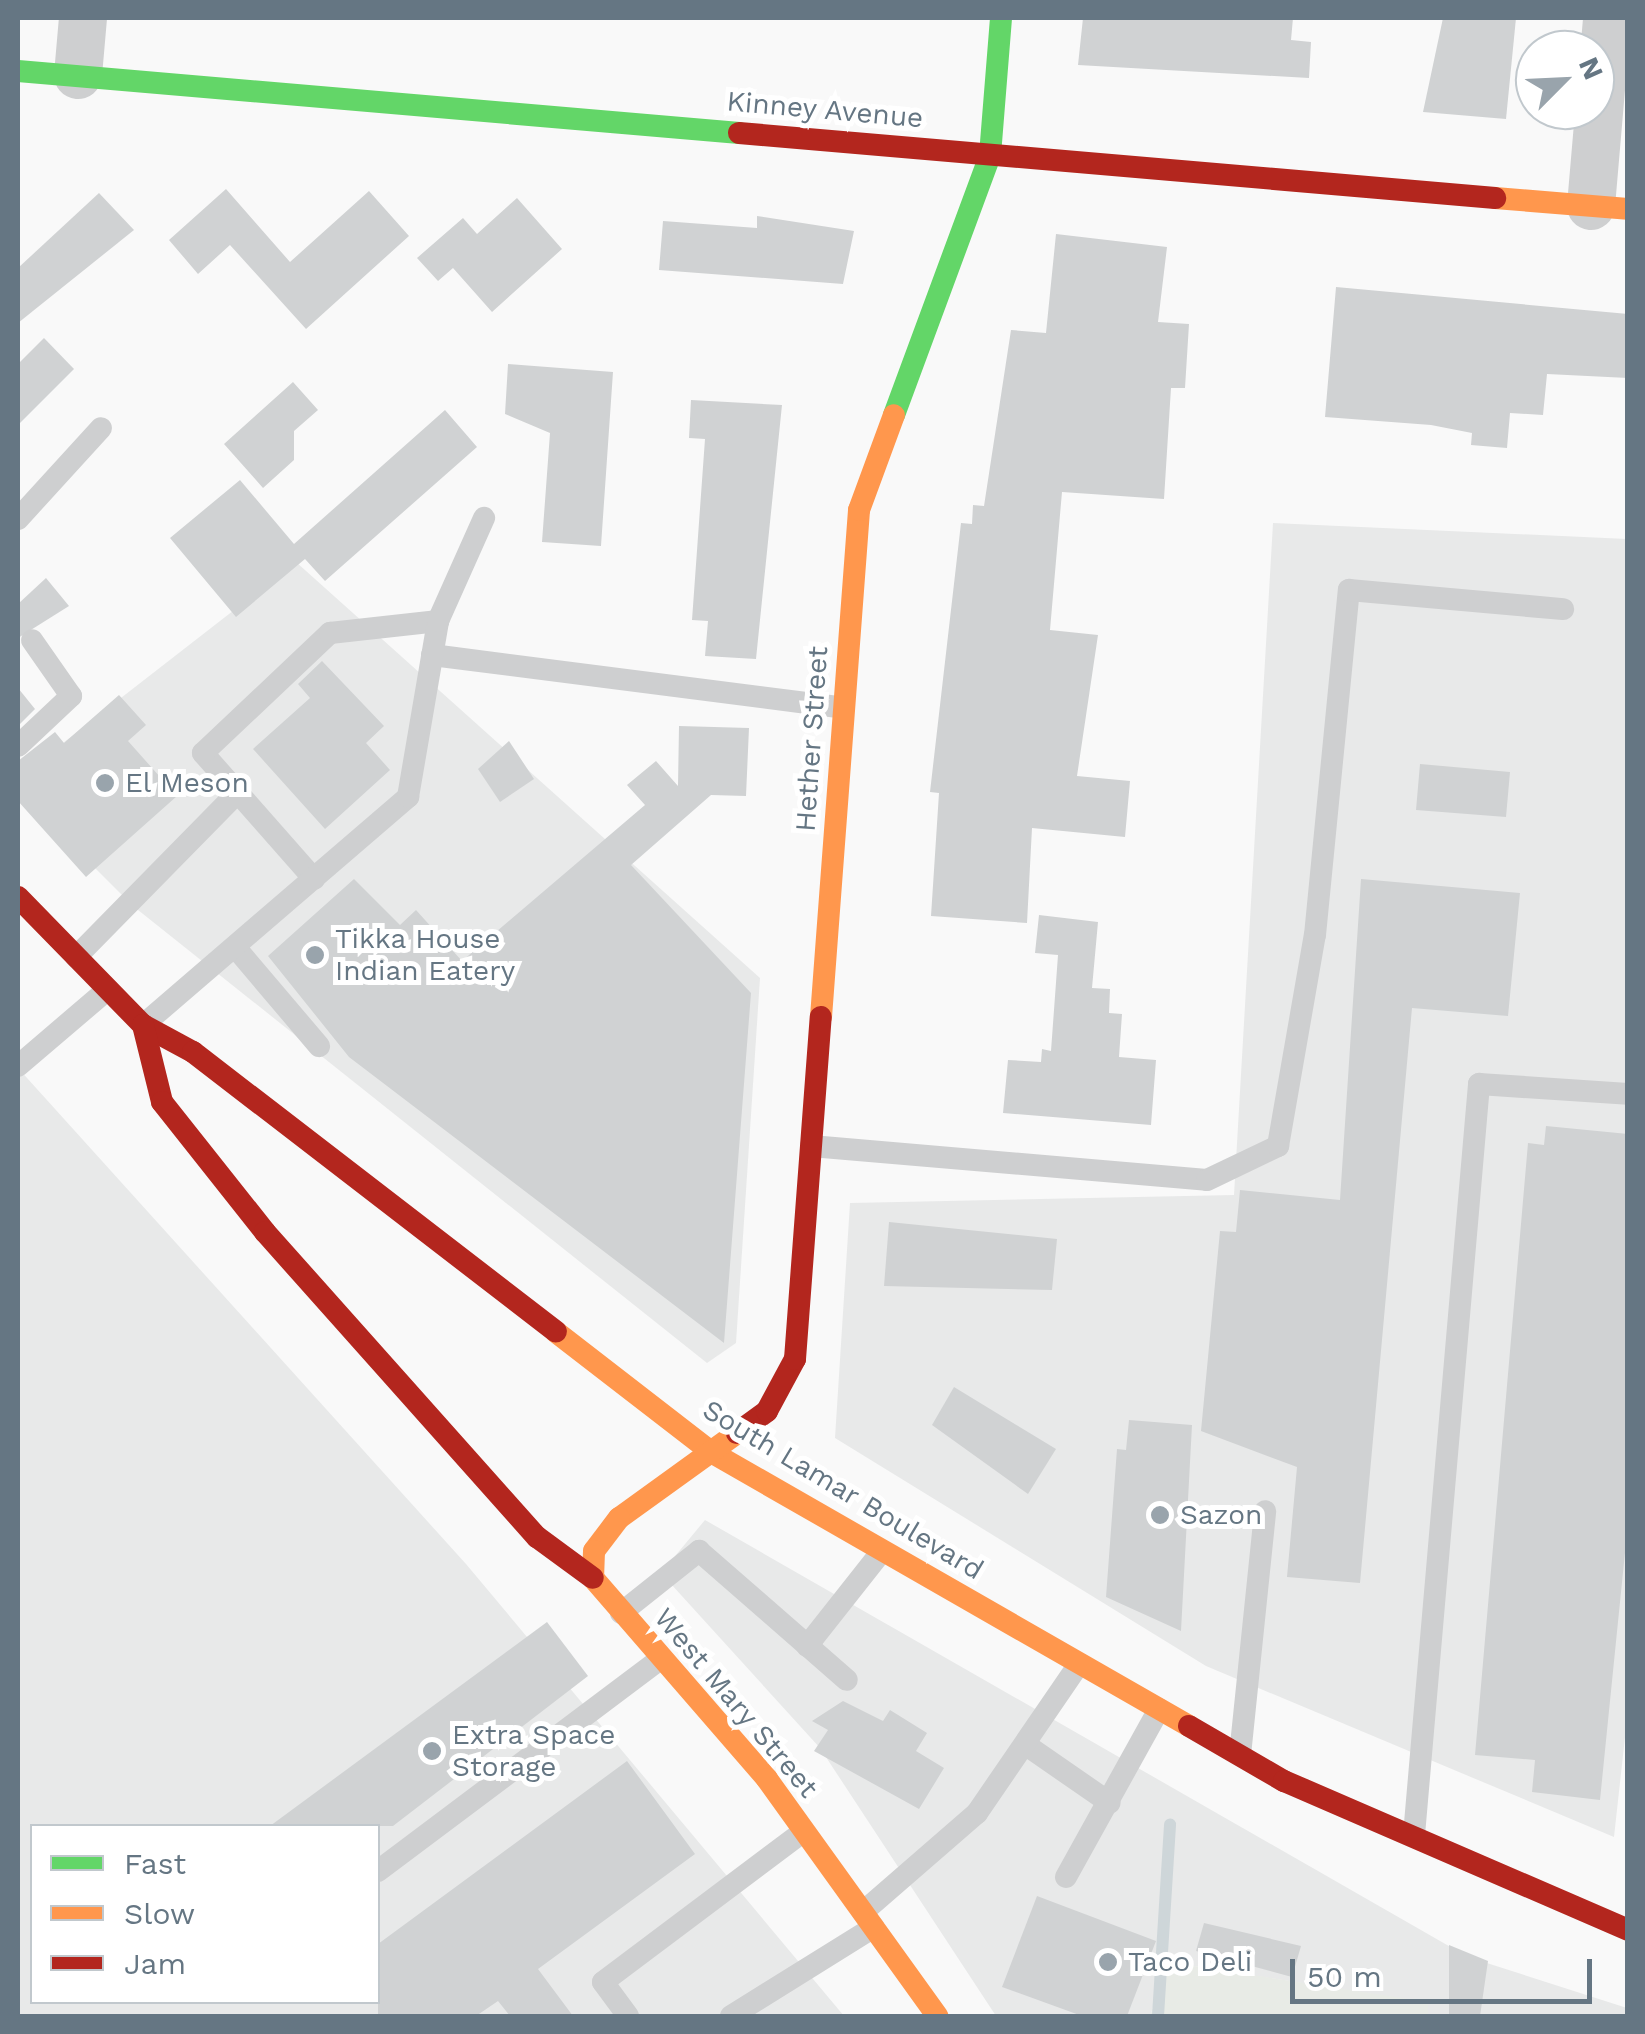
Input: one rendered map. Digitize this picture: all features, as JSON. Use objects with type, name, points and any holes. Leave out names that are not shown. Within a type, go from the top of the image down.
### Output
[{"type":"street","points":[[78,75],[83,18]]},
{"type":"street","name":"Hether Street","points":[[711,1452],[767,1411],[790,1372],[859,510],[990,155],[1001,18]]},
{"type":"street","points":[[1607,18],[1609,207]]},
{"type":"street","name":"Kinney Avenue","points":[[18,72],[1609,207]]},
{"type":"street","name":"South Lamar Boulevard","points":[[18,897],[143,1025],[193,1052],[711,1452],[1240,1756],[1628,1930]]},
{"type":"street","name":"West Mary Street","points":[[143,1025],[162,1102],[265,1232],[537,1537],[593,1578],[804,1831],[937,2016]]},
{"type":"street","points":[[593,1578],[594,1552],[619,1518],[711,1452]]},
{"type":"lane","points":[[18,519],[101,428]]},
{"type":"lane","points":[[143,1025],[408,797],[438,621],[484,518]]},
{"type":"lane","points":[[811,1146],[1207,1180],[1278,1146],[1315,935],[1349,590],[1562,609]]},
{"type":"lane","points":[[314,878],[202,752],[330,633],[438,621]]},
{"type":"lane","points":[[18,746],[71,696],[32,640]]},
{"type":"lane","points":[[432,655],[844,708]]},
{"type":"lane","points":[[76,957],[240,791]]},
{"type":"lane","points":[[235,946],[319,1046]]},
{"type":"lane","points":[[18,1066],[108,989]]},
{"type":"lane","points":[[1414,1834],[1478,1084],[1628,1094]]},
{"type":"lane","points":[[1240,1756],[1264,1512]]},
{"type":"lane","points":[[807,1646],[882,1550]]},
{"type":"lane","points":[[620,1614],[699,1551],[847,1680]]},
{"type":"lane","points":[[380,1869],[660,1659]]},
{"type":"lane","points":[[731,2016],[869,1920],[928,1864],[1029,1748],[1079,1664]]},
{"type":"lane","points":[[1066,1877],[1159,1710]]},
{"type":"lane","points":[[1029,1748],[1110,1803]]},
{"type":"lane","points":[[628,2016],[603,1982],[804,1831]]},
{"type":"shaded area","points":[[1273,523],[1627,539],[1628,1710],[1614,1837],[1206,1666],[835,1438],[850,1203],[1234,1195]]},
{"type":"shaded area","points":[[296,562],[760,978],[736,1343],[707,1363],[133,906],[18,791],[18,778]]},
{"type":"shaded area","points":[[18,1068],[466,1564],[844,2016],[18,2016]]},
{"type":"shaded area","points":[[705,1520],[1468,1957],[1627,2008],[1627,2016],[1428,2016],[1428,2003],[1168,1962],[1150,2016],[996,2016],[820,1748],[661,1573]]},
{"type":"shaded area","points":[[1168,1962],[1428,2002],[1428,2016],[1150,2016]]},
{"type":"building","points":[[1083,18],[1293,18],[1291,40],[1311,42],[1309,78],[1078,65]]},
{"type":"building","points":[[1443,18],[1516,18],[1506,119],[1423,112]]},
{"type":"building","points":[[226,189],[290,262],[369,191],[409,236],[306,329],[230,245],[198,274],[169,240]]},
{"type":"building","points":[[99,193],[134,230],[18,323],[18,268]]},
{"type":"building","points":[[517,198],[562,249],[492,312],[453,268],[438,281],[417,258],[463,218],[477,234]]},
{"type":"building","points":[[757,216],[854,231],[843,284],[659,270],[663,221],[757,228]]},
{"type":"building","points":[[1056,234],[1167,247],[1158,322],[1189,324],[1185,388],[1171,388],[1164,499],[1062,492],[1050,630],[1098,635],[1077,776],[1130,781],[1125,837],[1032,828],[1027,923],[931,916],[939,793],[930,792],[961,523],[972,524],[973,505],[984,506],[1011,330],[1046,333]]},
{"type":"building","points":[[1336,287],[1628,314],[1628,378],[1547,374],[1543,415],[1510,413],[1507,448],[1471,445],[1472,433],[1431,425],[1325,417]]},
{"type":"building","points":[[44,338],[74,369],[18,425],[18,364]]},
{"type":"building","points":[[508,364],[613,372],[601,546],[542,542],[550,433],[505,414]]},
{"type":"building","points":[[293,382],[318,410],[294,431],[294,460],[263,488],[224,444]]},
{"type":"building","points":[[691,400],[782,405],[756,659],[705,656],[708,621],[692,620],[705,439],[689,438]]},
{"type":"building","points":[[445,410],[477,447],[325,581],[305,559],[236,617],[170,538],[240,480],[294,544]]},
{"type":"building","points":[[46,578],[69,606],[18,638],[18,604]]},
{"type":"building","points":[[322,661],[384,726],[366,743],[390,770],[325,829],[253,749],[310,698],[298,684]]},
{"type":"building","points":[[18,688],[35,709],[18,726]]},
{"type":"building","points":[[119,695],[146,725],[128,741],[177,796],[86,877],[18,801],[18,761],[55,732],[64,743]]},
{"type":"building","points":[[679,726],[749,728],[746,796],[711,795],[631,865],[751,993],[724,1343],[349,1057],[268,956],[354,879],[400,925],[416,910],[462,961],[645,805],[627,785],[656,761],[678,786]]},
{"type":"building","points":[[509,741],[534,779],[500,802],[478,769]]},
{"type":"building","points":[[1420,764],[1510,772],[1506,817],[1416,810]]},
{"type":"building","points":[[1361,879],[1520,893],[1508,1016],[1412,1008],[1360,1583],[1287,1577],[1297,1467],[1201,1431],[1220,1231],[1236,1232],[1240,1190],[1340,1200]]},
{"type":"building","points":[[1039,915],[1098,922],[1092,988],[1110,989],[1109,1013],[1122,1014],[1119,1057],[1156,1060],[1151,1125],[1003,1113],[1008,1060],[1041,1062],[1042,1049],[1051,1051],[1058,955],[1035,953]]},
{"type":"building","points":[[1546,1126],[1628,1134],[1628,1523],[1600,1800],[1532,1792],[1535,1760],[1475,1755],[1528,1143],[1544,1145]]},
{"type":"building","points":[[889,1222],[1057,1239],[1052,1290],[884,1286]]},
{"type":"building","points":[[954,1387],[1056,1449],[1028,1494],[932,1425]]},
{"type":"building","points":[[1129,1420],[1192,1425],[1181,1631],[1106,1597],[1117,1449],[1126,1450]]},
{"type":"building","name":"Extra Space Storage","points":[[547,1622],[588,1676],[393,1826],[273,1824]]},
{"type":"building","points":[[843,1701],[883,1721],[890,1710],[927,1733],[916,1751],[944,1768],[919,1809],[814,1751],[828,1730],[812,1721]]},
{"type":"building","points":[[627,1761],[695,1854],[538,1969],[573,2016],[510,2016],[498,2001],[476,2016],[378,2016],[380,1943]]},
{"type":"building","points":[[1037,1896],[1156,1941],[1127,2016],[1082,2016],[1002,1987]]},
{"type":"building","points":[[1204,1923],[1301,1946],[1292,1977],[1196,1951]]},
{"type":"building","points":[[1449,1945],[1488,1961],[1480,2016],[1449,2016]]},
{"type":"waterway","points":[[1158,2016],[1170,1824]]},
{"type":"traffic: fast","points":[[894,415],[990,155],[1001,18]]},
{"type":"traffic: fast","points":[[18,71],[739,133]]},
{"type":"traffic: slow","points":[[1495,198],[1628,209]]},
{"type":"traffic: slow","points":[[821,1017],[859,510],[894,415]]},
{"type":"traffic: slow","points":[[556,1332],[711,1452],[1189,1726]]},
{"type":"traffic: slow","points":[[737,1433],[619,1518],[594,1551],[593,1578],[767,1779],[937,2016]]},
{"type":"traffic: jam","points":[[739,133],[1495,198]]},
{"type":"traffic: jam","points":[[18,897],[143,1025],[193,1052],[556,1332]]},
{"type":"traffic: jam","points":[[737,1433],[767,1411],[795,1359],[821,1017]]},
{"type":"traffic: jam","points":[[143,1025],[162,1102],[265,1232],[537,1537],[593,1578]]},
{"type":"traffic: jam","points":[[1189,1726],[1284,1781],[1628,1930]]},
{"type":"place","name":"El Meson","points":[[105,783]]},
{"type":"place","name":"Tikka House Indian Eatery","points":[[315,955]]},
{"type":"place","name":"Sazon","points":[[1160,1515]]},
{"type":"place","name":"Extra Space Storage","points":[[432,1751]]},
{"type":"place","name":"Taco Deli","points":[[1108,1962]]}]
